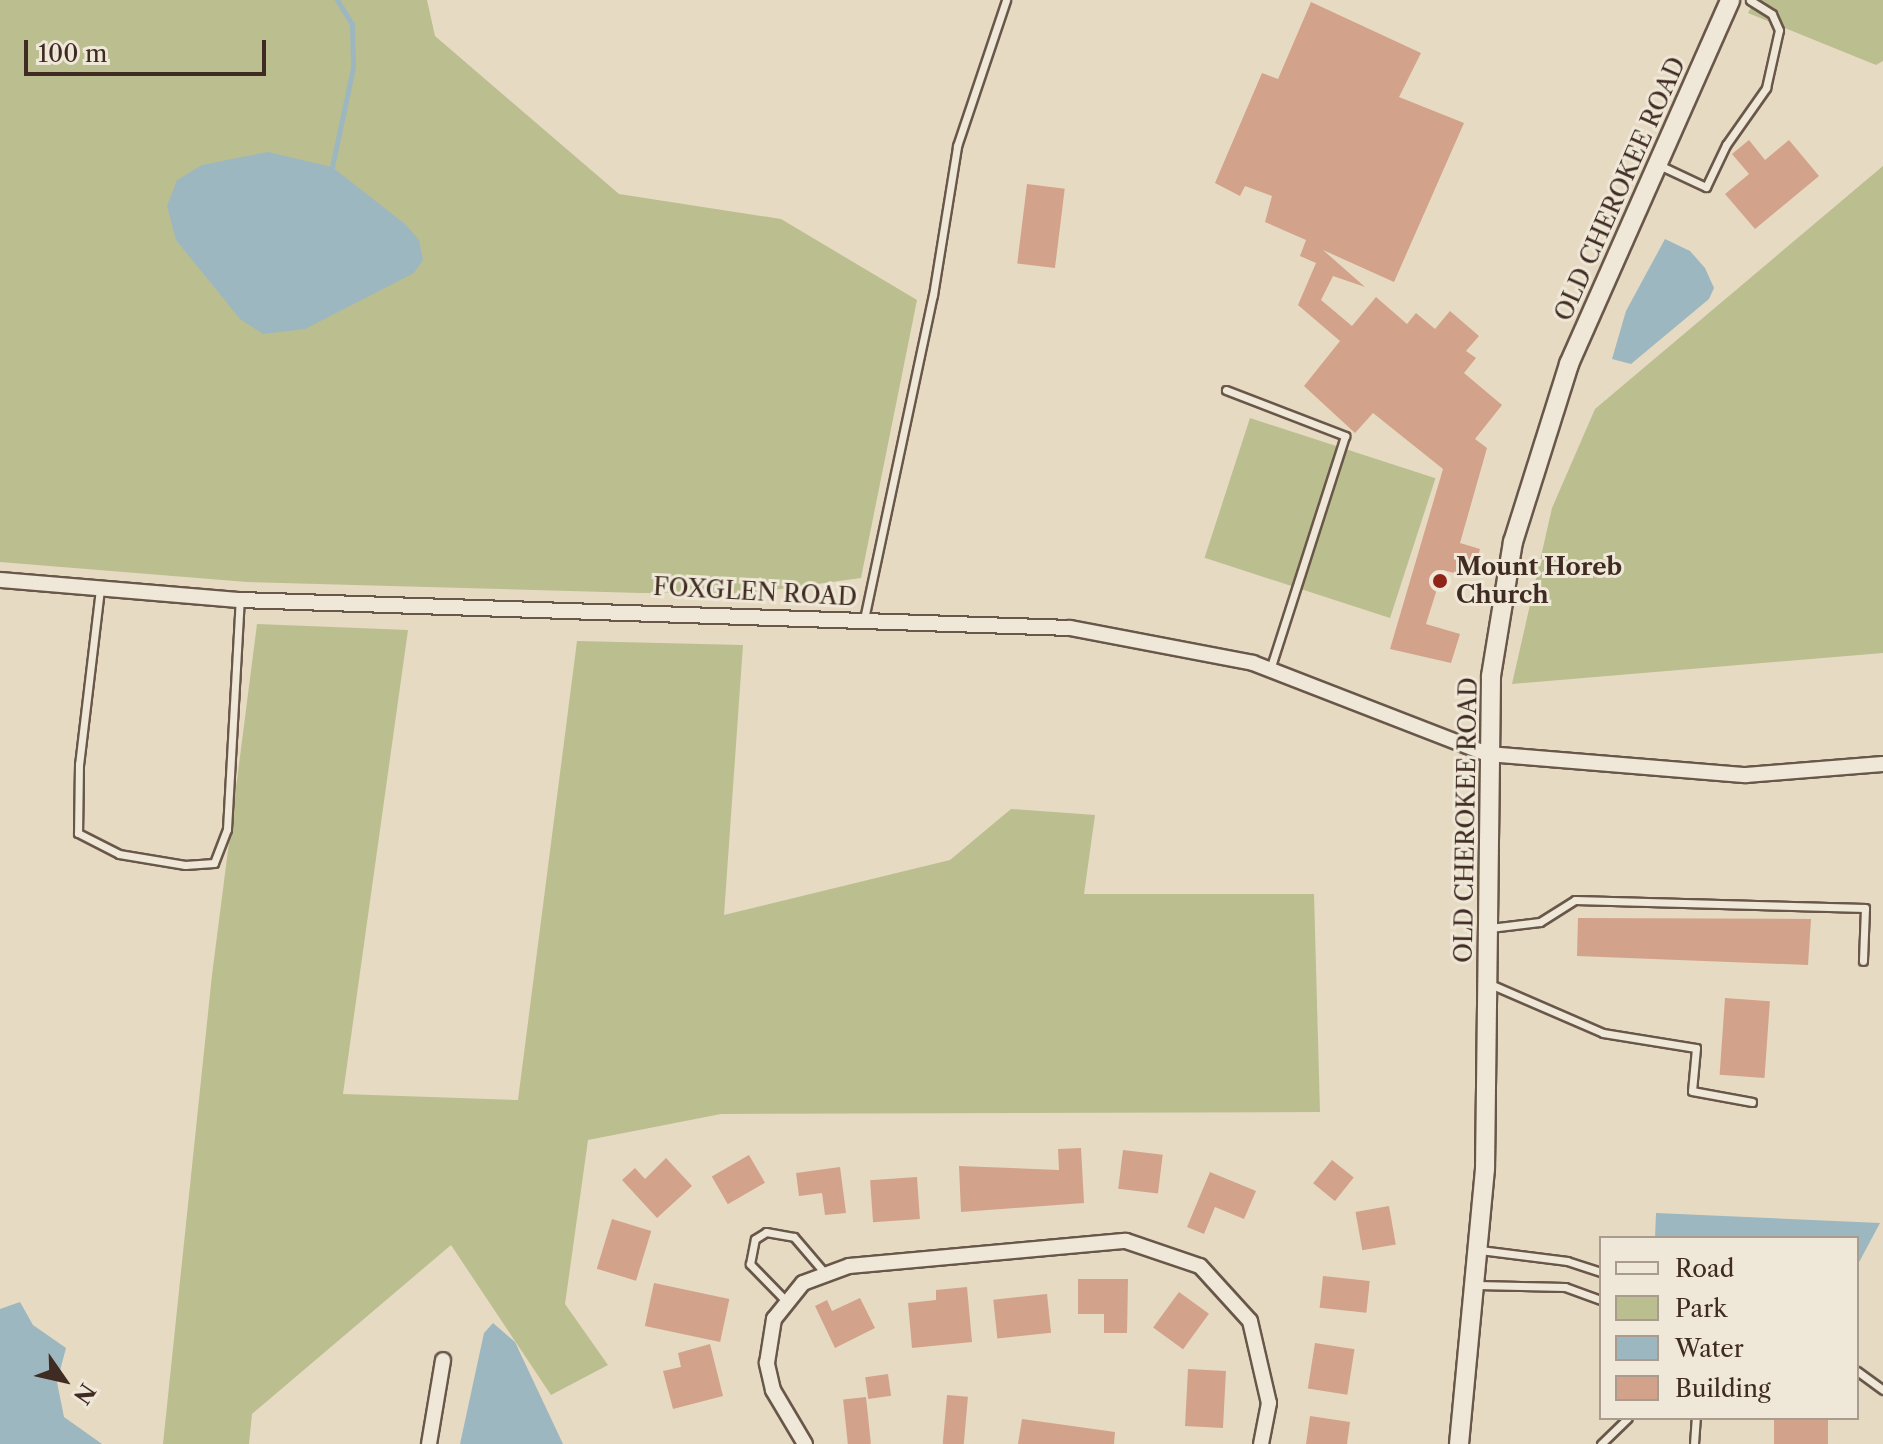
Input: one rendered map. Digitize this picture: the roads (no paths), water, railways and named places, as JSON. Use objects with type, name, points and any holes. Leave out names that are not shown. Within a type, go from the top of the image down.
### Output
[{"type":"street","name":"OLD CHEROKEE ROAD","points":[[1459,1444],[1480,1250],[1488,983],[1488,754],[1497,634],[1537,453],[1657,164],[1730,0]]},
{"type":"street","name":"FOXGLEN ROAD","points":[[0,580],[100,585],[240,600],[864,619],[1115,633],[1270,669],[1488,754],[1746,775],[1883,764]]},
{"type":"street","points":[[805,1444],[773,1390],[767,1363],[769,1334],[786,1301],[824,1272],[1086,1242],[1161,1249],[1215,1277],[1250,1321],[1269,1403],[1261,1444]]},
{"type":"street","points":[[429,1444],[443,1360]]},
{"type":"lane","points":[[864,619],[933,295],[957,146],[1006,0]]},
{"type":"lane","points":[[1657,164],[1706,187],[1726,145],[1766,88],[1779,30],[1772,14],[1750,0]]},
{"type":"lane","points":[[1226,390],[1345,436],[1270,669]]},
{"type":"lane","points":[[100,585],[79,764],[78,833],[119,854],[185,865],[214,863],[227,829],[240,600]]},
{"type":"lane","points":[[1488,928],[1540,922],[1575,900],[1865,908],[1863,961]]},
{"type":"lane","points":[[1488,983],[1603,1033],[1696,1048],[1692,1091],[1752,1102]]},
{"type":"lane","points":[[786,1301],[750,1264],[755,1239],[766,1232],[794,1237],[824,1272]]},
{"type":"lane","points":[[1480,1250],[1567,1261],[1599,1271]]},
{"type":"lane","points":[[1477,1285],[1565,1287],[1599,1299]]},
{"type":"lane","points":[[1859,1372],[1883,1390]]},
{"type":"lane","points":[[1601,1444],[1626,1420]]},
{"type":"lane","points":[[1694,1444],[1696,1420]]},
{"type":"water","points":[[268,152],[332,167],[405,224],[419,240],[423,260],[414,273],[305,329],[263,334],[240,319],[176,240],[167,206],[177,180],[202,165]]},
{"type":"water","points":[[1665,239],[1690,251],[1705,268],[1714,288],[1709,299],[1631,364],[1612,359],[1626,311]]},
{"type":"water","points":[[1656,1213],[1880,1223],[1859,1262],[1859,1236],[1655,1236]]},
{"type":"water","points":[[20,1302],[33,1325],[66,1348],[57,1382],[64,1417],[102,1444],[0,1444],[0,1309]]},
{"type":"water","points":[[493,1323],[515,1342],[563,1444],[460,1444],[484,1333]]},
{"type":"waterway","points":[[332,167],[353,67],[352,24],[337,0]]},
{"type":"place","name":"Mount Horeb Church","points":[[1440,581]]}]
